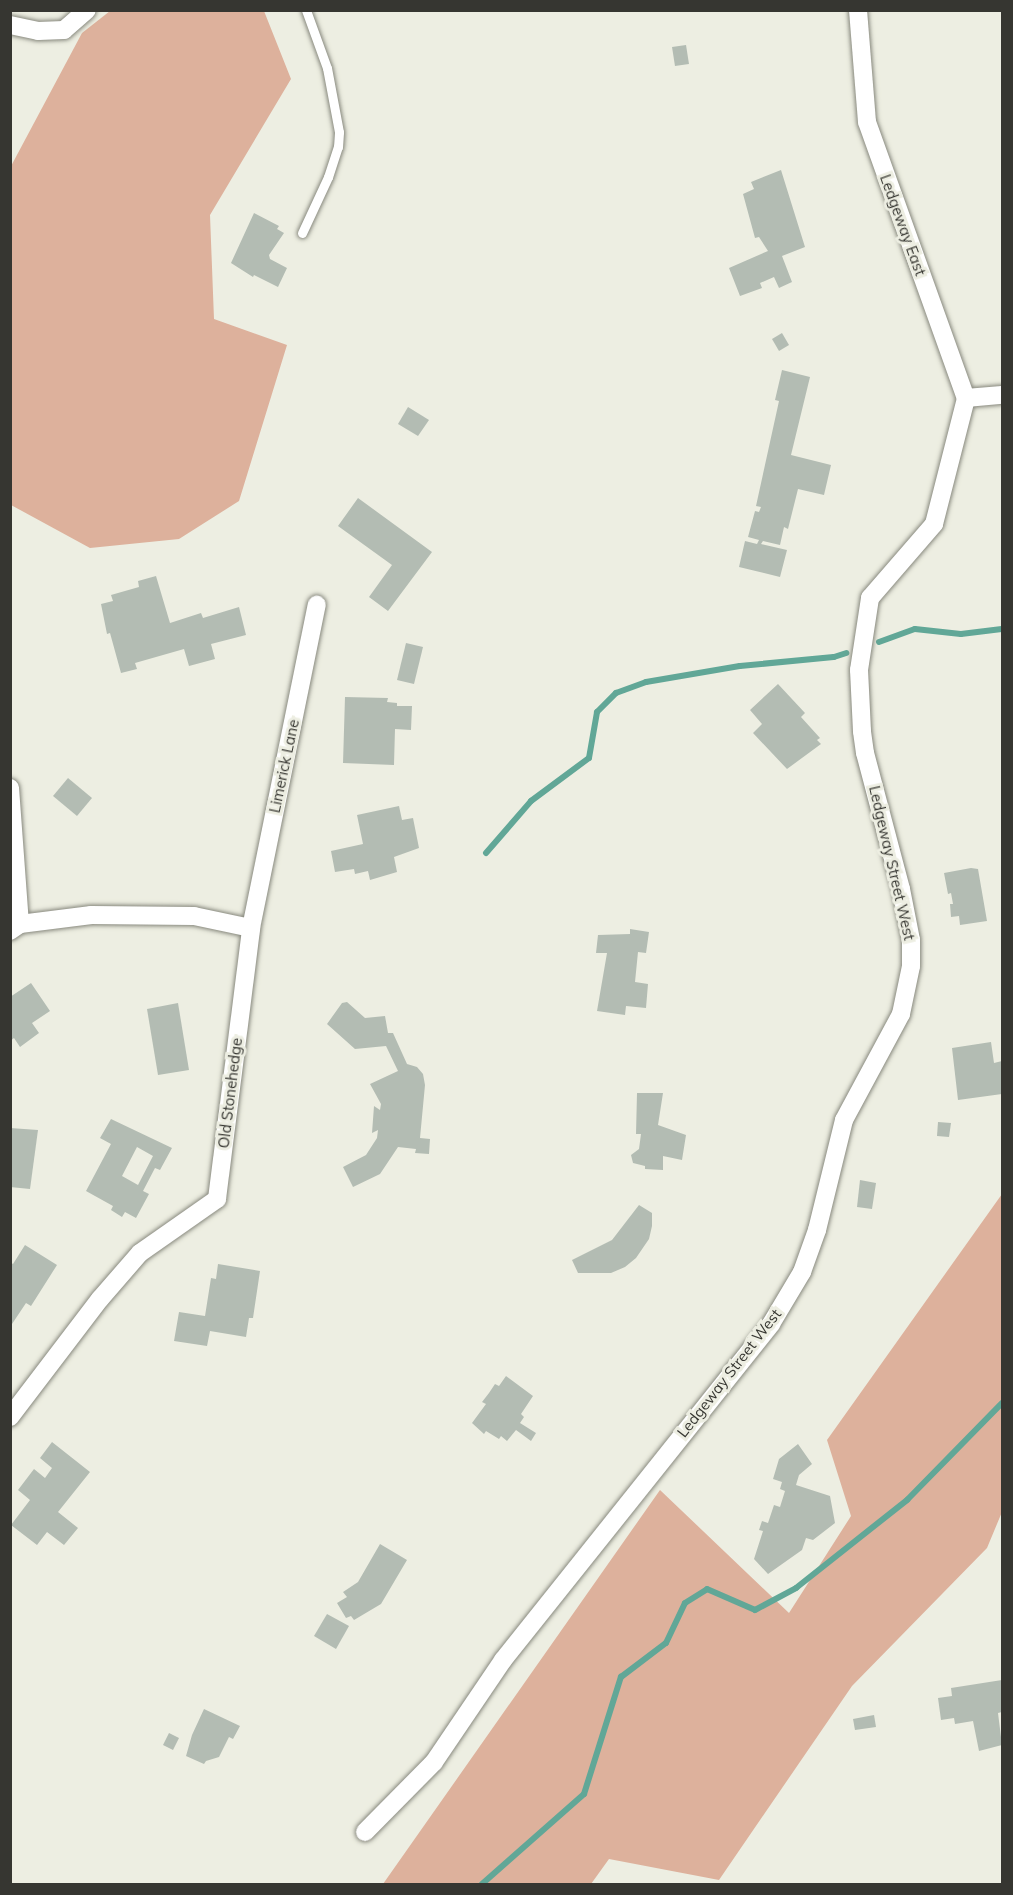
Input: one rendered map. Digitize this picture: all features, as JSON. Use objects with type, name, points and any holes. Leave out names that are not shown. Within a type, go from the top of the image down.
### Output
[{"type":"street","points":[[10,25],[38,31],[64,30],[87,10]]},
{"type":"street","name":"Ledgeway East","points":[[858,10],[867,122],[966,398]]},
{"type":"street","points":[[966,398],[1002,395]]},
{"type":"street","name":"Ledgeway Street West","points":[[365,1832],[434,1762],[503,1660],[771,1323],[802,1272],[817,1230],[844,1120],[901,1014],[911,966],[911,940],[901,889],[865,753],[862,730],[859,670],[870,598],[934,524],[966,398]]},
{"type":"street","name":"Limerick Lane","points":[[251,928],[317,605]]},
{"type":"street","points":[[10,788],[15,927],[91,915],[194,916],[251,928]]},
{"type":"street","name":"Old Stonehedge","points":[[10,1417],[100,1299],[140,1253],[217,1199],[251,928]]},
{"type":"lane","points":[[302,232],[328,177],[338,147],[339,132],[327,68],[306,10]]},
{"type":"shaded area","points":[[110,11],[264,11],[291,79],[210,215],[214,319],[287,345],[239,501],[179,539],[90,548],[11,505],[10,168],[82,33]]},
{"type":"shaded area","points":[[1002,1194],[1002,1512],[987,1548],[852,1686],[719,1880],[609,1859],[591,1884],[383,1884],[660,1490],[789,1613],[851,1516],[827,1440]]},
{"type":"building","points":[[686,45],[689,64],[675,66],[672,47]]},
{"type":"building","points":[[781,170],[805,247],[782,256],[792,282],[779,288],[774,277],[760,283],[762,288],[740,296],[729,268],[768,251],[759,237],[755,238],[743,194],[754,189],[751,182]]},
{"type":"building","points":[[254,213],[279,226],[277,229],[284,233],[269,255],[270,259],[287,268],[278,287],[254,275],[253,277],[231,263]]},
{"type":"building","points":[[782,333],[789,345],[779,351],[772,339]]},
{"type":"building","points":[[782,370],[810,377],[791,455],[831,465],[824,495],[798,489],[788,529],[784,527],[780,545],[763,541],[761,544],[787,550],[780,577],[739,567],[745,541],[757,544],[759,540],[748,537],[755,511],[759,512],[761,507],[756,506],[779,401],[775,400]]},
{"type":"building","points":[[408,407],[429,420],[418,436],[398,424]]},
{"type":"building","points":[[358,498],[432,552],[388,611],[369,597],[392,565],[338,526]]},
{"type":"building","points":[[156,576],[170,623],[201,613],[203,618],[239,607],[246,635],[211,644],[215,659],[189,666],[184,649],[135,663],[137,669],[121,673],[110,633],[107,634],[101,604],[113,601],[111,595],[139,587],[138,581]]},
{"type":"building","points":[[406,643],[423,647],[414,684],[397,680]]},
{"type":"building","points":[[778,684],[805,713],[801,717],[820,738],[817,740],[821,744],[787,769],[753,733],[762,724],[750,710]]},
{"type":"building","points":[[345,697],[388,698],[387,702],[397,703],[397,706],[412,706],[411,730],[395,729],[394,765],[343,763]]},
{"type":"building","points":[[68,778],[92,798],[77,816],[53,796]]},
{"type":"building","points":[[399,806],[402,820],[413,818],[419,848],[394,857],[397,872],[370,880],[368,871],[355,874],[354,869],[335,872],[331,851],[363,844],[357,815]]},
{"type":"building","points":[[971,868],[978,869],[987,921],[960,925],[959,916],[951,917],[950,904],[953,904],[951,893],[948,894],[944,873]]},
{"type":"building","points":[[630,929],[649,932],[646,953],[638,952],[635,982],[648,984],[646,1008],[626,1006],[625,1015],[597,1011],[607,953],[596,953],[598,935],[630,934]]},
{"type":"building","points":[[31,983],[50,1011],[32,1023],[39,1033],[20,1047],[14,1038],[10,1041],[10,997]]},
{"type":"building","points":[[347,1002],[365,1018],[385,1016],[388,1033],[393,1033],[407,1064],[417,1067],[423,1074],[425,1085],[420,1138],[430,1139],[429,1154],[415,1153],[416,1149],[398,1147],[380,1174],[353,1187],[343,1167],[366,1155],[377,1138],[378,1130],[372,1133],[374,1106],[380,1110],[381,1104],[370,1084],[398,1071],[386,1046],[355,1049],[327,1024],[342,1003]]},
{"type":"building","points":[[178,1003],[189,1070],[158,1075],[147,1009]]},
{"type":"building","points":[[991,1042],[994,1063],[1002,1061],[1002,1094],[958,1100],[952,1048]]},
{"type":"building","points":[[637,1093],[663,1093],[658,1125],[686,1135],[682,1160],[663,1156],[663,1170],[645,1169],[645,1166],[633,1163],[631,1155],[639,1149],[641,1134],[636,1134]]},
{"type":"building","points":[[111,1119],[172,1148],[160,1170],[155,1168],[143,1191],[149,1194],[136,1218],[125,1212],[122,1217],[111,1210],[113,1206],[86,1191],[111,1144],[100,1138]],"holes":[[[137,1147],[153,1156],[138,1185],[122,1176]]]},
{"type":"building","points":[[938,1122],[951,1123],[949,1137],[937,1136]]},
{"type":"building","points":[[10,1128],[38,1130],[30,1189],[10,1187]]},
{"type":"building","points":[[860,1180],[876,1183],[872,1209],[857,1207]]},
{"type":"building","points":[[639,1205],[652,1213],[652,1226],[649,1239],[636,1258],[625,1267],[611,1273],[578,1273],[572,1260],[612,1240]]},
{"type":"building","points":[[25,1245],[57,1265],[31,1306],[26,1303],[10,1327],[10,1262],[13,1264]]},
{"type":"building","points":[[218,1264],[260,1271],[253,1318],[249,1318],[246,1337],[210,1331],[207,1346],[174,1341],[179,1312],[205,1316],[211,1278],[216,1279]]},
{"type":"building","points":[[506,1376],[533,1396],[521,1414],[524,1417],[520,1423],[536,1433],[531,1441],[516,1430],[507,1441],[501,1436],[499,1439],[486,1431],[484,1434],[472,1423],[486,1404],[482,1402],[495,1384],[499,1386]]},
{"type":"building","points":[[52,1442],[90,1472],[58,1512],[78,1528],[64,1545],[47,1532],[37,1545],[11,1525],[30,1500],[18,1490],[34,1469],[45,1478],[52,1468],[40,1458]]},
{"type":"building","points":[[798,1444],[812,1464],[799,1475],[796,1485],[830,1496],[835,1523],[813,1540],[806,1538],[802,1550],[768,1574],[754,1559],[763,1531],[759,1530],[762,1521],[768,1523],[774,1505],[780,1507],[785,1491],[780,1489],[782,1482],[773,1479],[779,1459]]},
{"type":"building","points":[[380,1544],[407,1560],[381,1604],[354,1620],[351,1616],[346,1618],[337,1603],[347,1597],[343,1592],[358,1582]]},
{"type":"building","points":[[327,1614],[349,1626],[336,1649],[314,1636]]},
{"type":"building","points":[[1002,1680],[1002,1712],[998,1713],[1002,1745],[979,1751],[973,1721],[955,1724],[954,1718],[941,1720],[938,1698],[952,1696],[951,1688]]},
{"type":"building","points":[[204,1709],[240,1726],[233,1739],[229,1737],[219,1757],[206,1761],[204,1764],[186,1756],[192,1735]]},
{"type":"building","points":[[874,1715],[876,1727],[855,1730],[853,1719]]},
{"type":"building","points":[[169,1733],[179,1738],[173,1750],[163,1745]]},
{"type":"waterway","points":[[879,642],[915,629],[961,634],[1002,629]]},
{"type":"waterway","points":[[486,853],[531,801],[589,758],[597,712],[616,693],[646,682],[740,666],[834,657],[846,653]]},
{"type":"waterway","points":[[482,1884],[584,1794],[621,1677],[666,1643],[685,1603],[707,1589],[755,1610],[796,1588],[907,1500],[1002,1403]]}]
